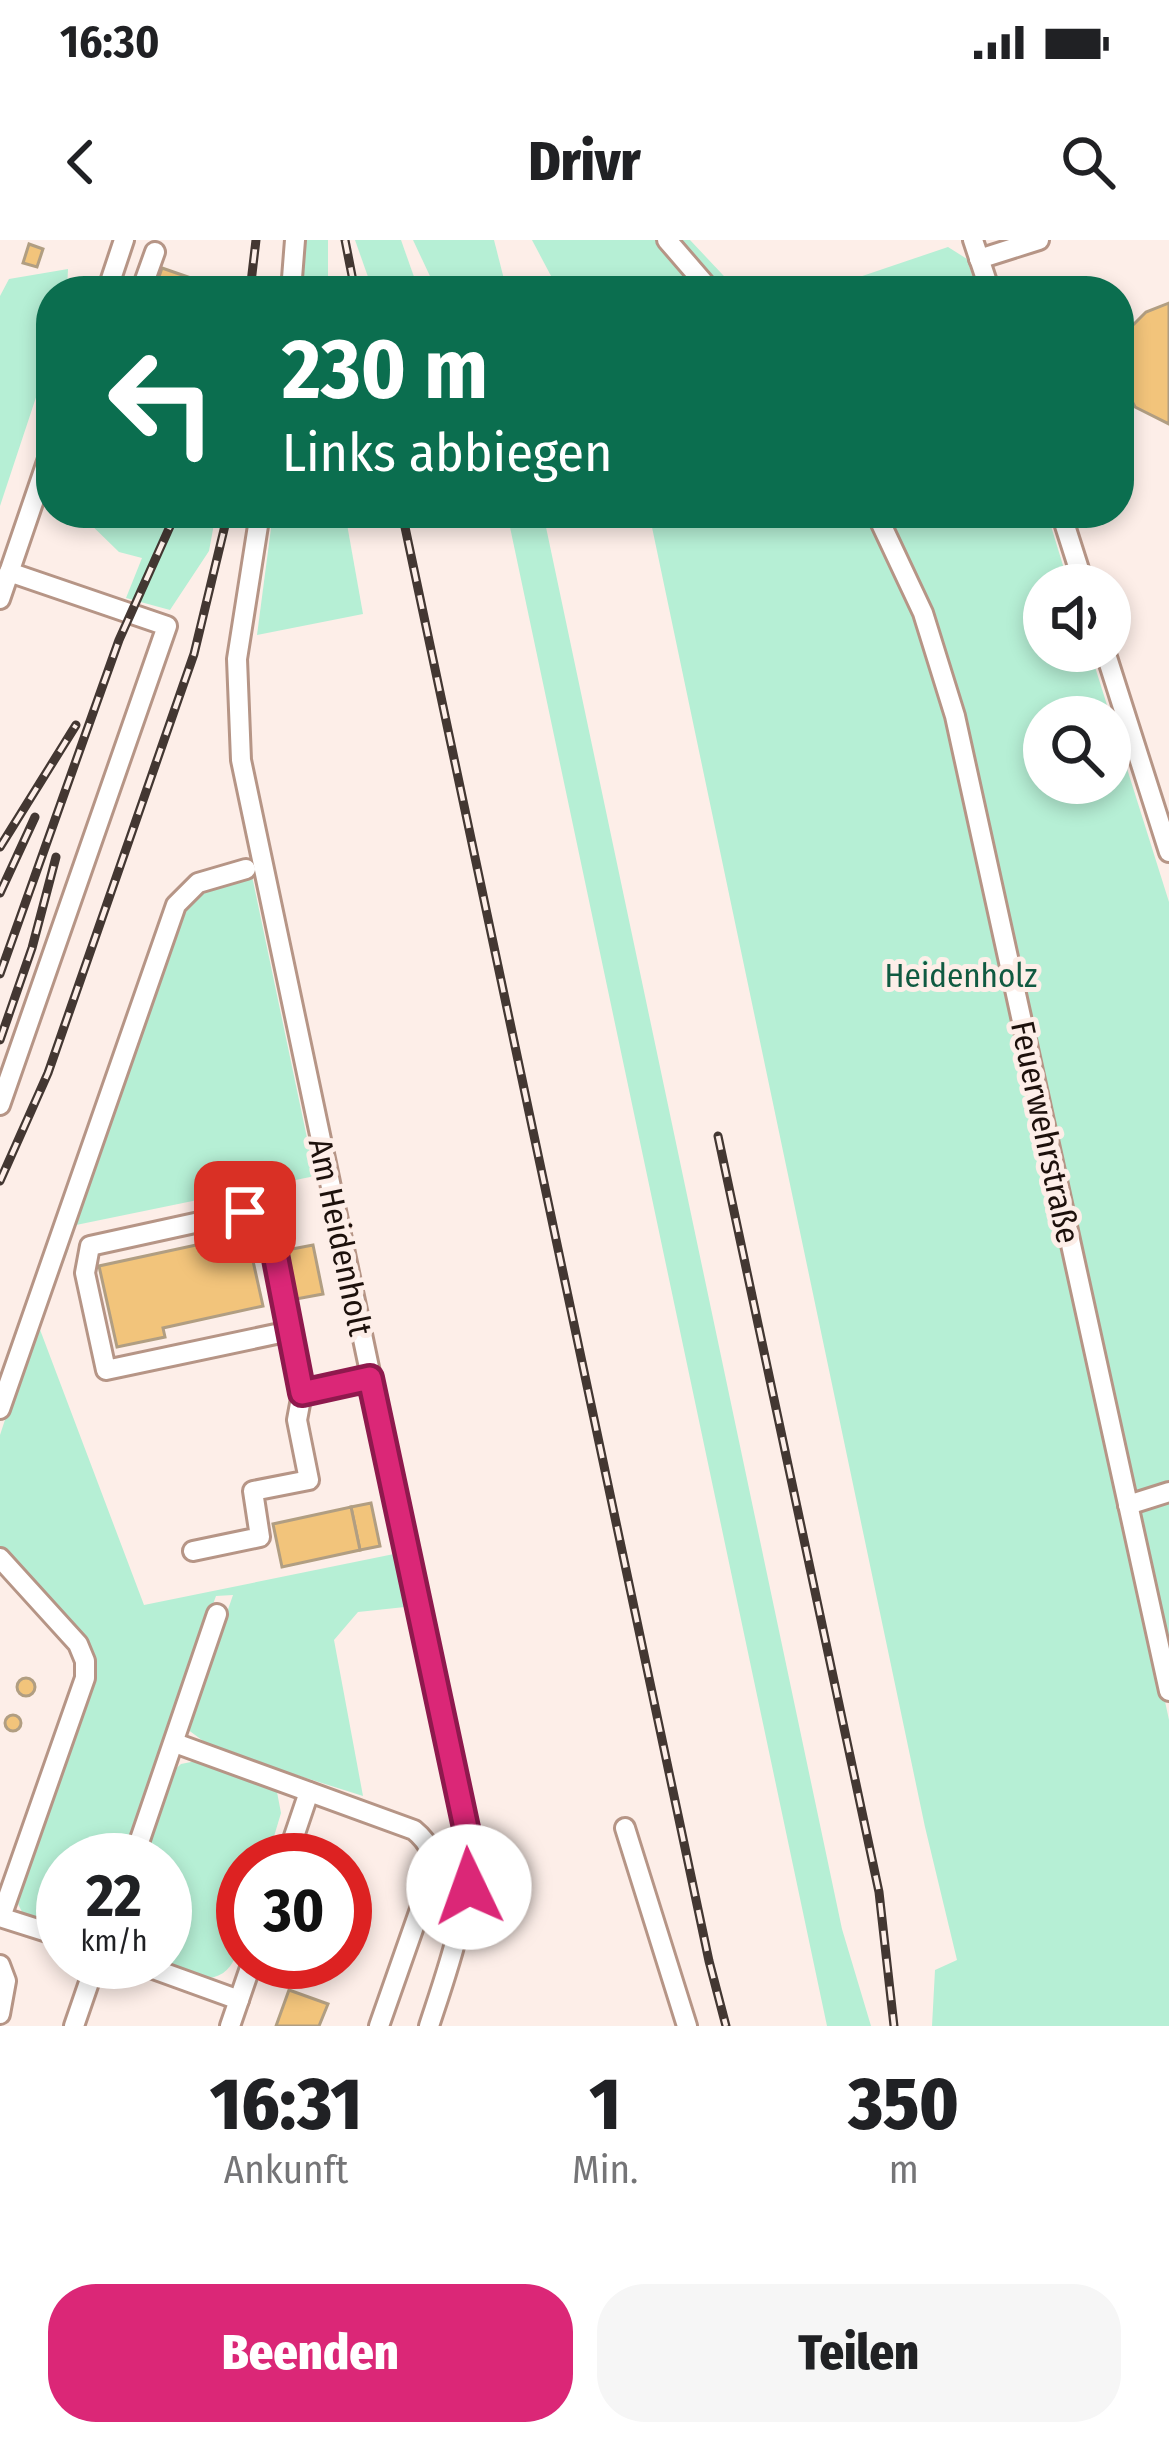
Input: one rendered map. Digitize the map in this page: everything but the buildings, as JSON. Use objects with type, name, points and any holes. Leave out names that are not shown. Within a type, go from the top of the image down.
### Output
[{"type":"street","points":[[112,276],[124,240]]},
{"type":"street","points":[[292,276],[295,240]]},
{"type":"street","points":[[667,240],[698,276]]},
{"type":"street","points":[[976,249],[1040,240]]},
{"type":"street","points":[[146,276],[154,252]]},
{"type":"street","points":[[0,598],[36,494]]},
{"type":"street","name":"Am Heidenholt","points":[[258,528],[237,659],[241,760],[469,1842],[469,1887],[462,1924],[429,2026]]},
{"type":"street","name":"Feuerwehrstraße","points":[[883,528],[923,614],[955,716],[1169,1691]]},
{"type":"street","points":[[1065,528],[1077,564]]},
{"type":"street","points":[[0,1105],[167,626],[9,572]]},
{"type":"street","points":[[1112,672],[1169,852]]},
{"type":"street","points":[[0,1409],[176,904],[198,883],[246,868]]},
{"type":"street","points":[[194,1551],[260,1538],[253,1491],[309,1480],[297,1420],[302,1393],[290,1331],[274,1249],[254,1238],[245,1212],[90,1246],[85,1273],[106,1370],[290,1331]]},
{"type":"street","points":[[302,1393],[370,1378]]},
{"type":"street","points":[[1128,1505],[1169,1492]]},
{"type":"street","points":[[0,1558],[78,1644],[85,1661],[85,1678],[0,1917],[36,1928]]},
{"type":"street","points":[[143,1833],[217,1613]]},
{"type":"street","points":[[175,1743],[414,1829],[430,1847],[434,1861],[379,2026]]},
{"type":"street","points":[[295,1833],[309,1792]]},
{"type":"street","points":[[625,1828],[687,2026]]},
{"type":"street","points":[[0,1965],[6,1981],[0,2014]]},
{"type":"street","points":[[192,1983],[239,2000]]},
{"type":"street","points":[[74,2026],[87,1989]]},
{"type":"street","points":[[230,2026],[243,1989]]},
{"type":"green space","points":[[303,240],[328,240],[328,276],[300,276]]},
{"type":"green space","points":[[355,240],[401,240],[414,276],[368,276]]},
{"type":"green space","points":[[413,240],[494,240],[503,276],[430,276]]},
{"type":"green space","points":[[532,240],[690,240],[724,276],[551,276]]},
{"type":"green space","points":[[948,247],[967,259],[972,276],[862,276]]},
{"type":"green space","points":[[68,269],[68,276],[36,276],[36,397],[0,506],[0,296],[9,279]]},
{"type":"green space","points":[[94,528],[213,528],[209,551],[170,610],[126,598],[142,558],[119,552]]},
{"type":"green space","points":[[271,528],[348,528],[363,614],[257,635]]},
{"type":"green space","points":[[510,528],[546,528],[842,1929],[871,2026],[827,2026]]},
{"type":"green space","name":"Heidenholz","points":[[652,528],[1052,528],[1063,564],[1023,564],[1023,672],[1097,672],[1104,696],[1023,696],[1023,804],[1131,804],[1131,781],[1169,902],[1169,1489],[1123,1505],[1169,1720],[1169,2026],[932,2026],[935,1970],[957,1960],[925,1827]]},
{"type":"green space","points":[[252,876],[315,1176],[76,1225],[183,906],[206,887]]},
{"type":"green space","points":[[69,1248],[39,1327],[144,1605],[394,1554],[405,1607],[358,1612],[334,1640],[363,1796],[214,1749],[187,1729],[233,1595],[216,1596],[131,1833],[38,1833],[95,1674],[92,1650],[0,1550],[0,1435],[61,1250]]},
{"type":"green space","points":[[1169,1494],[1169,1658],[1136,1504]]},
{"type":"green space","points":[[201,1760],[277,1792],[281,1813],[275,1833],[216,1833],[216,1976],[208,1978],[192,1975],[192,1833],[150,1833],[169,1775],[181,1764]]},
{"type":"green space","points":[[36,1839],[36,1919],[23,1914],[15,1898]]},
{"type":"railway","points":[[252,276],[256,240]]},
{"type":"railway","points":[[345,240],[352,276]]},
{"type":"railway","points":[[0,974],[119,640],[169,528]]},
{"type":"railway","points":[[0,1181],[48,1073],[194,654],[224,528]]},
{"type":"railway","points":[[405,528],[726,2026]]},
{"type":"railway","points":[[0,847],[76,725]]},
{"type":"railway","points":[[0,893],[35,817]]},
{"type":"railway","points":[[0,1040],[32,948],[56,857]]},
{"type":"railway","points":[[718,1136],[879,1892],[894,2026]]},
{"type":"route","points":[[245,1212],[254,1238],[274,1249],[302,1393],[370,1378],[469,1842],[469,1887]]}]
